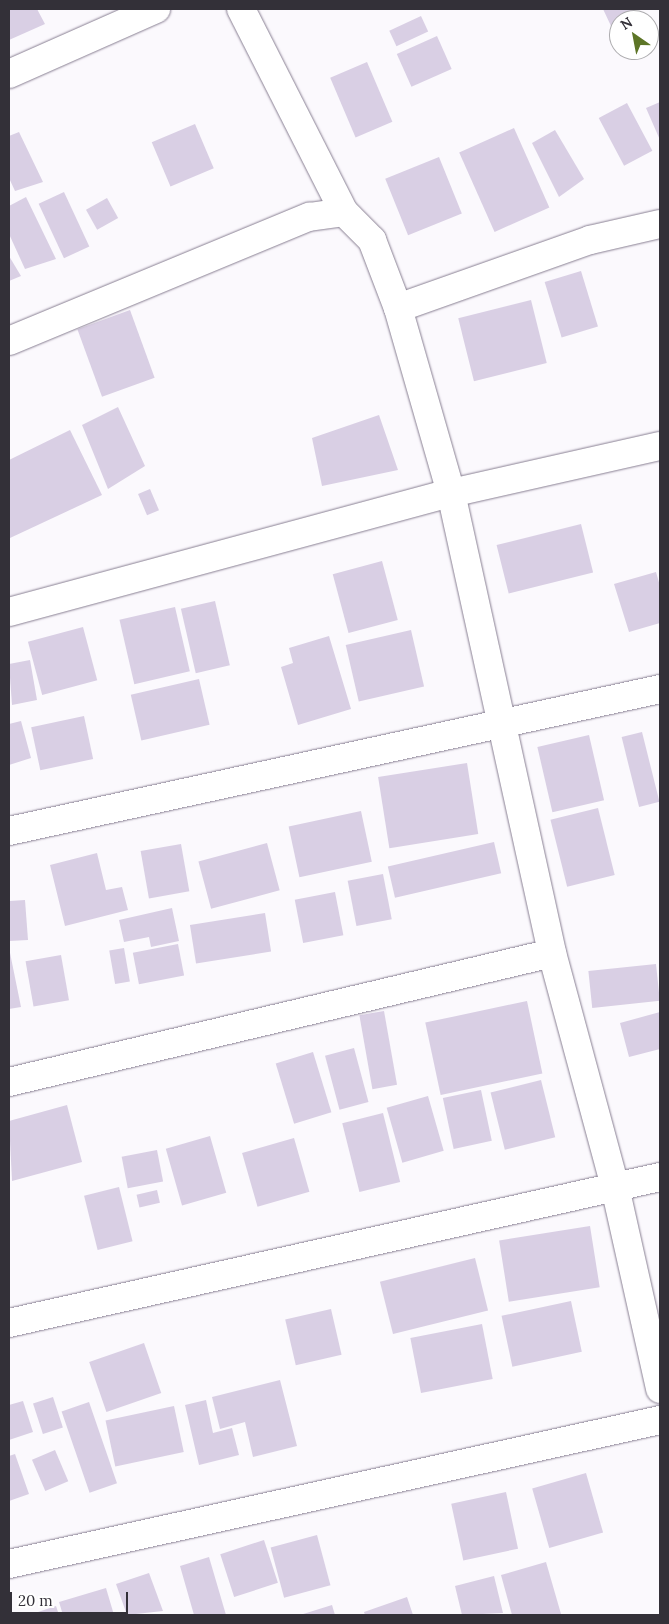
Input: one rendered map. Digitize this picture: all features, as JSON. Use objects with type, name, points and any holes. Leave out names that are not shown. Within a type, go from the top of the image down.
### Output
[{"type":"street","points":[[9,74],[156,9]]},
{"type":"street","points":[[241,9],[344,212],[372,240],[398,308],[451,493],[504,726],[552,954],[615,1187],[660,1389]]},
{"type":"street","points":[[9,341],[309,216],[344,212]]},
{"type":"street","points":[[398,308],[590,240],[660,224]]},
{"type":"street","points":[[9,612],[451,493],[660,446]]},
{"type":"street","points":[[9,831],[504,726],[660,689]]},
{"type":"street","points":[[9,1082],[552,954]]},
{"type":"street","points":[[9,1323],[660,1177]]},
{"type":"street","points":[[9,1564],[660,1420]]},
{"type":"building","points":[[9,9],[37,9],[45,24],[9,40]]},
{"type":"building","points":[[603,9],[634,9],[609,10],[609,22]]},
{"type":"building","points":[[421,16],[428,31],[396,46],[389,31]]},
{"type":"building","points":[[437,36],[452,69],[411,87],[397,54]]},
{"type":"building","points":[[367,62],[392,122],[356,137],[330,78]]},
{"type":"building","points":[[660,102],[660,140],[646,108]]},
{"type":"building","points":[[627,103],[652,151],[624,166],[599,118]]},
{"type":"building","points":[[195,124],[214,168],[170,187],[152,142]]},
{"type":"building","points":[[514,128],[549,207],[495,232],[459,152]]},
{"type":"building","points":[[555,130],[584,179],[559,197],[532,143]]},
{"type":"building","points":[[19,132],[43,182],[15,191],[9,178],[9,136]]},
{"type":"building","points":[[439,157],[462,214],[408,235],[385,179]]},
{"type":"building","points":[[64,192],[89,246],[64,258],[39,204]]},
{"type":"building","points":[[26,197],[56,259],[25,269],[9,234],[9,206]]},
{"type":"building","points":[[107,198],[118,218],[97,230],[86,210]]},
{"type":"building","points":[[9,256],[21,276],[9,281]]},
{"type":"building","points":[[581,271],[598,326],[562,338],[545,282]]},
{"type":"building","points":[[531,300],[547,363],[474,381],[458,318]]},
{"type":"building","points":[[130,310],[155,378],[102,397],[77,329]]},
{"type":"building","points":[[118,407],[145,466],[108,489],[82,425]]},
{"type":"building","points":[[379,415],[398,470],[322,486],[312,438]]},
{"type":"building","points":[[70,430],[102,495],[10,538],[9,460]]},
{"type":"building","points":[[150,489],[159,510],[147,515],[138,494]]},
{"type":"building","points":[[581,524],[593,573],[509,594],[497,545]]},
{"type":"building","points":[[382,561],[398,620],[349,633],[333,574]]},
{"type":"building","points":[[656,572],[660,586],[660,623],[629,632],[614,584]]},
{"type":"building","points":[[215,601],[230,665],[196,673],[181,609]]},
{"type":"building","points":[[175,607],[190,671],[134,684],[119,620]]},
{"type":"building","points":[[83,627],[97,680],[42,695],[28,642]]},
{"type":"building","points":[[411,630],[424,687],[359,702],[346,645]]},
{"type":"building","points":[[329,636],[351,709],[298,725],[281,667],[293,663],[289,648]]},
{"type":"building","points":[[30,660],[37,700],[12,705],[9,664]]},
{"type":"building","points":[[199,679],[210,725],[141,741],[131,695]]},
{"type":"building","points":[[84,716],[93,759],[40,770],[31,727]]},
{"type":"building","points":[[21,721],[31,758],[9,765],[9,724]]},
{"type":"building","points":[[642,732],[659,802],[639,807],[622,737]]},
{"type":"building","points":[[589,735],[604,800],[552,812],[537,747]]},
{"type":"building","points":[[467,763],[478,834],[389,848],[378,777]]},
{"type":"building","points":[[598,808],[615,875],[567,887],[550,820]]},
{"type":"building","points":[[361,811],[372,862],[299,877],[289,826]]},
{"type":"building","points":[[494,842],[501,873],[395,898],[388,867]]},
{"type":"building","points":[[267,843],[280,890],[211,909],[198,861]]},
{"type":"building","points":[[181,844],[189,891],[149,898],[141,851]]},
{"type":"building","points":[[97,853],[106,890],[122,887],[128,910],[65,926],[50,865]]},
{"type":"building","points":[[383,874],[392,919],[356,926],[348,881]]},
{"type":"building","points":[[335,892],[343,935],[303,943],[295,900]]},
{"type":"building","points":[[25,900],[28,940],[9,941],[9,901]]},
{"type":"building","points":[[172,908],[179,941],[151,947],[149,937],[124,942],[119,920]]},
{"type":"building","points":[[265,913],[271,952],[196,963],[190,925]]},
{"type":"building","points":[[178,944],[184,975],[139,984],[133,953]]},
{"type":"building","points":[[9,948],[21,1007],[9,1009]]},
{"type":"building","points":[[124,948],[130,981],[115,984],[109,951]]},
{"type":"building","points":[[61,955],[69,1000],[34,1007],[26,961]]},
{"type":"building","points":[[656,964],[660,1001],[592,1008],[588,971]]},
{"type":"building","points":[[527,1001],[542,1073],[441,1095],[425,1023]]},
{"type":"building","points":[[384,1011],[397,1085],[372,1089],[359,1015]]},
{"type":"building","points":[[660,1012],[660,1049],[629,1057],[620,1023]]},
{"type":"building","points":[[354,1048],[368,1102],[340,1110],[325,1056]]},
{"type":"building","points":[[313,1052],[331,1112],[294,1124],[276,1063]]},
{"type":"building","points":[[541,1080],[555,1137],[505,1150],[491,1093]]},
{"type":"building","points":[[481,1090],[492,1141],[454,1149],[443,1098]]},
{"type":"building","points":[[428,1096],[444,1151],[402,1163],[387,1108]]},
{"type":"building","points":[[67,1105],[82,1162],[12,1181],[9,1121]]},
{"type":"building","points":[[383,1113],[400,1182],[359,1192],[342,1123]]},
{"type":"building","points":[[210,1136],[226,1193],[182,1205],[166,1149]]},
{"type":"building","points":[[294,1138],[309,1192],[258,1207],[242,1153]]},
{"type":"building","points":[[157,1150],[163,1181],[128,1188],[122,1157]]},
{"type":"building","points":[[119,1187],[133,1241],[98,1250],[84,1196]]},
{"type":"building","points":[[157,1190],[160,1203],[139,1207],[137,1195]]},
{"type":"building","points":[[590,1226],[600,1287],[509,1302],[499,1240]]},
{"type":"building","points":[[475,1258],[488,1310],[393,1334],[380,1282]]},
{"type":"building","points":[[571,1301],[582,1352],[512,1367],[502,1316]]},
{"type":"building","points":[[331,1309],[342,1355],[296,1365],[285,1320]]},
{"type":"building","points":[[482,1324],[493,1379],[421,1393],[410,1338]]},
{"type":"building","points":[[144,1343],[161,1393],[106,1412],[89,1362]]},
{"type":"building","points":[[280,1380],[297,1446],[253,1457],[245,1422],[220,1429],[212,1397]]},
{"type":"building","points":[[53,1397],[63,1427],[43,1434],[33,1403]]},
{"type":"building","points":[[206,1400],[213,1433],[232,1428],[239,1455],[199,1465],[185,1405]]},
{"type":"building","points":[[23,1401],[33,1432],[9,1440],[9,1405]]},
{"type":"building","points":[[89,1402],[117,1483],[90,1493],[62,1411]]},
{"type":"building","points":[[174,1406],[184,1452],[115,1467],[106,1421]]},
{"type":"building","points":[[55,1450],[68,1481],[45,1491],[32,1460]]},
{"type":"building","points":[[15,1454],[29,1494],[9,1501],[9,1456]]},
{"type":"building","points":[[586,1473],[603,1533],[549,1548],[532,1488]]},
{"type":"building","points":[[506,1492],[518,1549],[463,1560],[451,1504]]},
{"type":"building","points":[[317,1535],[330,1585],[284,1598],[271,1547]]},
{"type":"building","points":[[264,1540],[278,1583],[234,1597],[220,1554]]},
{"type":"building","points":[[209,1557],[226,1615],[194,1615],[180,1566]]},
{"type":"building","points":[[546,1562],[561,1614],[512,1615],[501,1575]]},
{"type":"building","points":[[149,1573],[163,1611],[127,1615],[116,1584]]},
{"type":"building","points":[[494,1576],[503,1613],[462,1615],[455,1586]]},
{"type":"building","points":[[106,1588],[114,1615],[63,1615],[59,1602]]},
{"type":"building","points":[[407,1597],[413,1615],[365,1615],[364,1612]]},
{"type":"building","points":[[332,1605],[335,1615],[300,1615]]},
{"type":"building","points":[[56,1606],[59,1615],[29,1615]]}]
